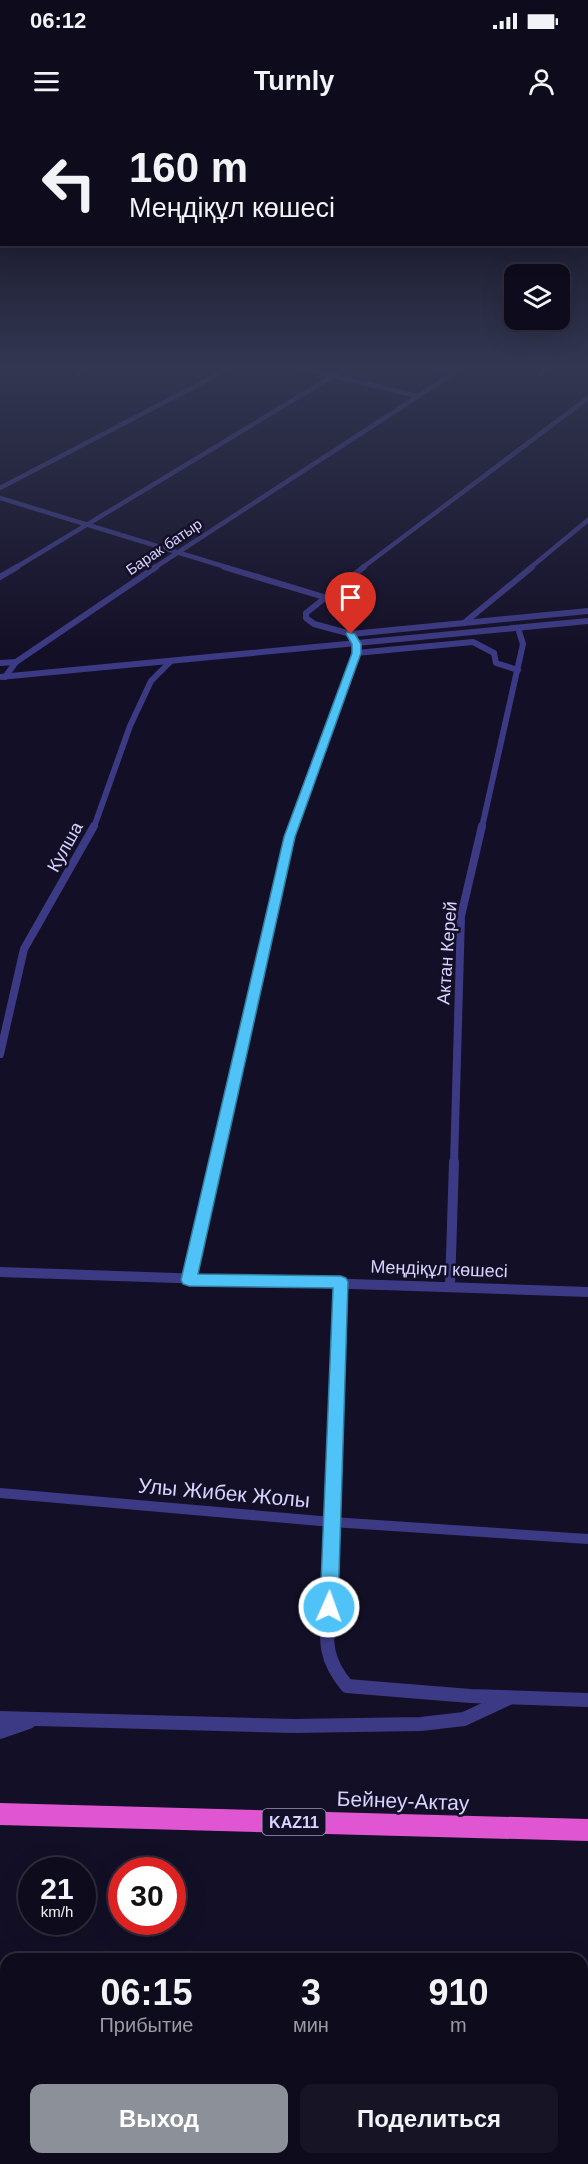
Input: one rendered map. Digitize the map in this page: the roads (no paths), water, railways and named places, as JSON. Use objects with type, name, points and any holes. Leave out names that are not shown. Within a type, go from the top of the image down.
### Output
[{"type":"highway","name":"Бейнеу-Актау","points":[[0,1814],[588,1830]]},
{"type":"street","points":[[0,488],[49,462]]},
{"type":"street","points":[[0,577],[191,462]]},
{"type":"street","name":"Барак батыр","points":[[3,677],[16,662],[176,553],[316,462]]},
{"type":"street","points":[[503,462],[324,597],[306,613],[306,618],[314,624],[351,634],[588,611]]},
{"type":"street","points":[[0,498],[324,597]]},
{"type":"street","points":[[464,623],[588,520]]},
{"type":"street","points":[[356,648],[588,621]]},
{"type":"street","name":"Актан Керей","points":[[450,1287],[461,916],[518,670],[523,644],[518,628]]},
{"type":"street","points":[[189,1280],[290,837],[356,648],[351,634]]},
{"type":"street","points":[[3,677],[356,648],[473,642],[494,653],[496,663],[518,670]]},
{"type":"street","points":[[0,663],[16,662]]},
{"type":"street","name":"Кулша","points":[[0,1054],[24,949],[94,827],[130,726],[151,681],[171,662]]},
{"type":"street","name":"Меңдіқұл көшесі","points":[[0,1272],[588,1292]]},
{"type":"street","points":[[341,1282],[327,1649],[339,1679],[347,1686],[588,1700]]},
{"type":"street","name":"Улы Жибек Жолы","points":[[0,1493],[333,1522],[588,1539]]},
{"type":"street","points":[[0,1718],[293,1726],[421,1724],[465,1719],[512,1697]]},
{"type":"street","points":[[0,1732],[33,1720]]}]
